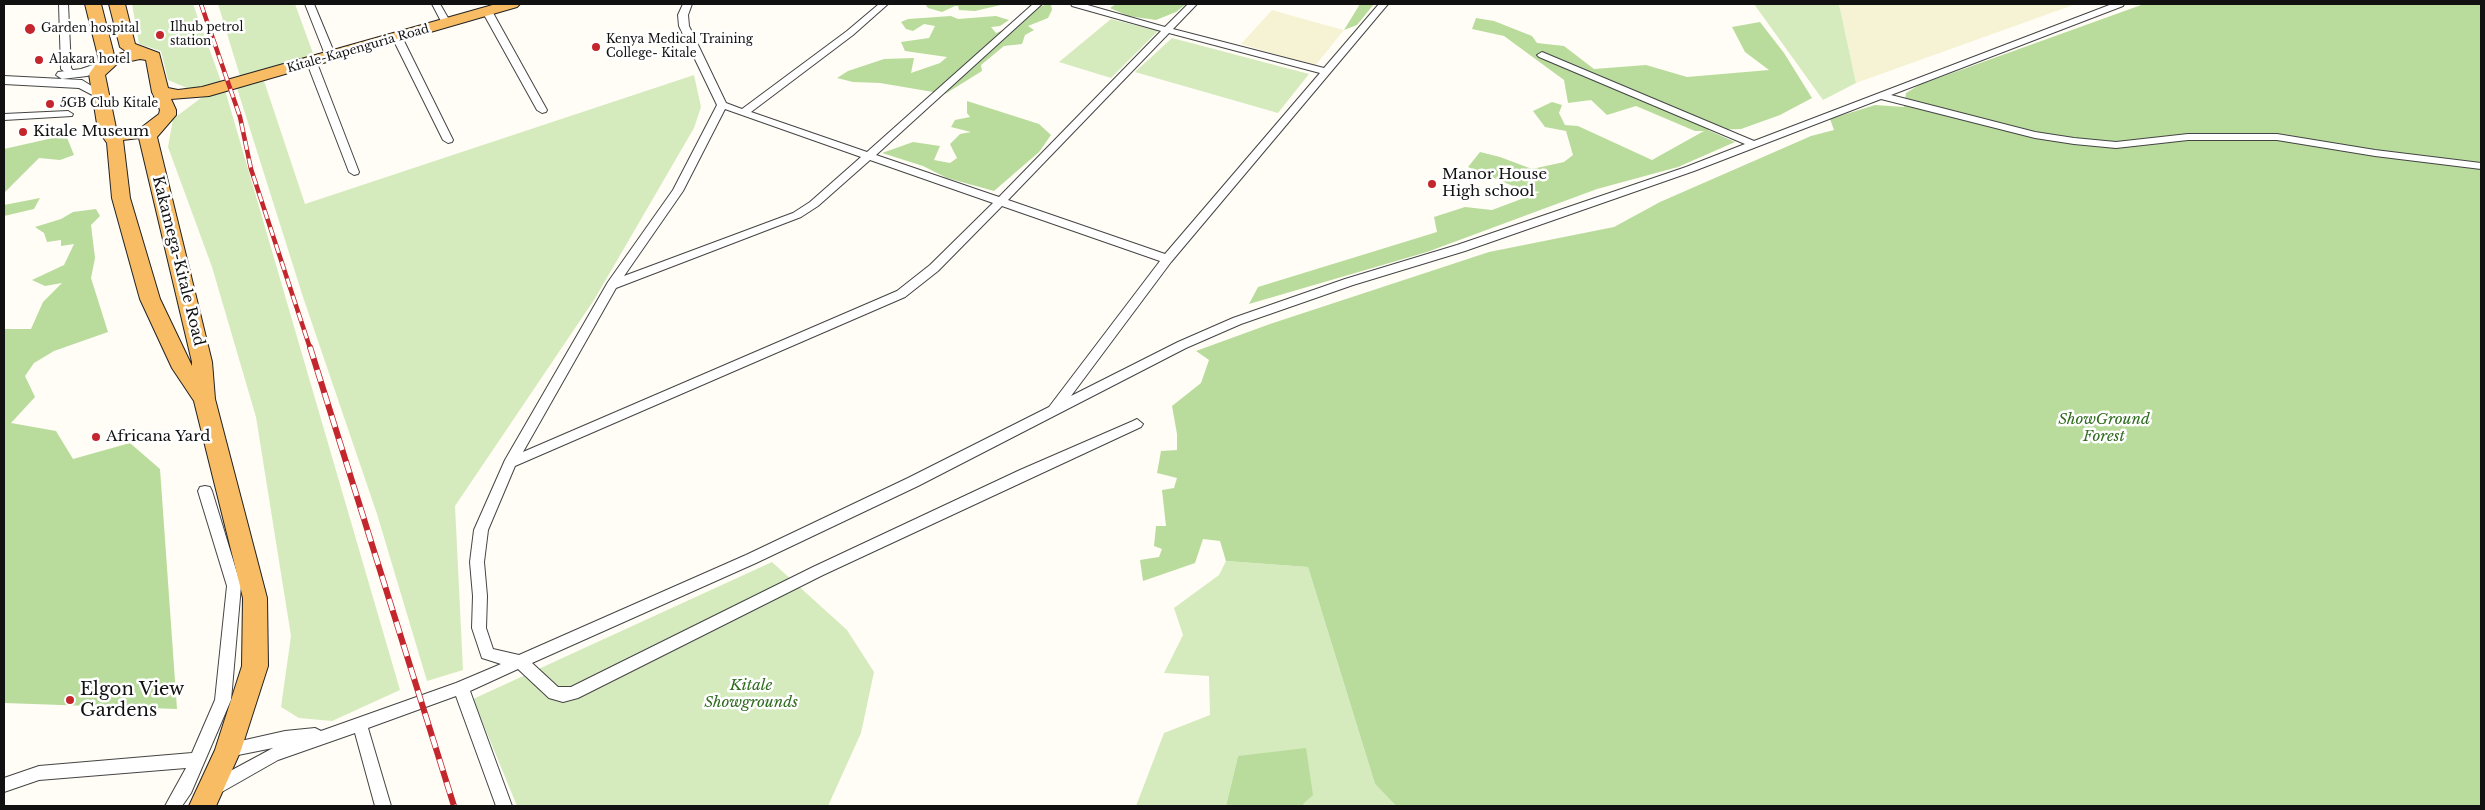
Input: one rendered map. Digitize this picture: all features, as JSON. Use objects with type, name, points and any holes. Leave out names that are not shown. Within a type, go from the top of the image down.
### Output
[{"type":"highway","points":[[93,4],[101,44],[107,60],[105,65]]},
{"type":"highway","points":[[111,133],[118,135],[137,133],[162,120],[168,110],[160,92],[153,56],[128,47],[118,4]]},
{"type":"highway","name":"Kitale-Kapenguria Road","points":[[160,92],[178,95],[203,92],[312,63],[512,4]]},
{"type":"highway","points":[[105,65],[130,55],[148,54]]},
{"type":"highway","name":"Kakamega-Kitale Road","points":[[105,65],[97,74],[100,95],[107,130],[111,133],[116,143],[121,198],[150,299],[182,368],[204,399]]},
{"type":"highway","name":"Kitale-Kapenguria Road","points":[[162,120],[203,92]]},
{"type":"highway","name":"Kakamega-Kitale Road","points":[[162,120],[148,136],[202,362],[204,399],[255,598],[255,666],[228,750],[208,797]]},
{"type":"street","points":[[63,4],[66,64],[71,74]]},
{"type":"street","points":[[309,4],[331,57]]},
{"type":"street","points":[[436,4],[446,23]]},
{"type":"street","points":[[687,4],[683,14],[684,26],[722,105],[1167,259]]},
{"type":"street","points":[[743,113],[850,33],[884,4]]},
{"type":"street","points":[[612,285],[797,215],[829,191],[868,154],[1038,4]]},
{"type":"street","points":[[1075,4],[1325,72]]},
{"type":"street","points":[[510,463],[901,294],[934,268],[1002,201],[1193,4]]},
{"type":"street","points":[[1052,412],[1167,259],[1384,4]]},
{"type":"street","points":[[208,797],[273,755],[327,734],[360,725],[461,688],[751,559],[913,482],[1182,344],[1237,321],[1348,282],[1462,248],[1690,169],[2120,4]]},
{"type":"street","points":[[486,11],[542,110]]},
{"type":"street","points":[[397,37],[448,140]]},
{"type":"street","points":[[1542,55],[1753,144]]},
{"type":"street","points":[[312,63],[354,172]]},
{"type":"street","points":[[25,80],[93,70],[105,65]]},
{"type":"street","points":[[4,80],[82,84],[100,95]]},
{"type":"street","points":[[1881,96],[2035,135],[2074,142],[2116,145],[2188,138],[2277,137],[2375,153],[2481,166]]},
{"type":"street","points":[[722,105],[678,191],[612,285],[510,463],[481,530],[477,562],[480,596],[479,628],[487,654],[520,662],[554,693],[563,696],[573,693],[827,567],[1025,474],[1137,424]]},
{"type":"street","points":[[4,117],[68,114]]},
{"type":"street","points":[[174,806],[185,788],[223,700],[234,586],[205,492]]},
{"type":"street","points":[[461,688],[504,806]]},
{"type":"street","points":[[360,725],[383,806]]},
{"type":"street","points":[[228,750],[250,747],[285,738],[327,734]]},
{"type":"street","points":[[4,785],[39,773],[197,760]]},
{"type":"shaded area","points":[[1839,4],[2076,4],[1856,83]]},
{"type":"shaded area","points":[[1272,10],[1344,30],[1315,66],[1241,44]]},
{"type":"green space","points":[[132,4],[193,4],[222,84],[194,91],[168,80],[161,51],[139,44]]},
{"type":"green space","points":[[218,4],[295,4],[314,56],[240,76]]},
{"type":"green space","points":[[925,4],[1005,4],[975,11],[959,10],[958,6],[955,6],[942,12],[928,8]]},
{"type":"green space","points":[[1051,4],[1052,10],[1048,18],[1028,26],[1034,30],[1025,35],[1022,44],[1004,46],[981,65],[982,71],[945,94],[880,83],[853,82],[837,78],[848,71],[884,59],[914,58],[911,73],[940,63],[947,57],[905,51],[901,42],[929,38],[935,26],[924,24],[913,31],[906,29],[901,22],[908,19],[951,16],[958,19],[996,16],[1009,20],[1000,26],[991,27],[996,33],[1021,24],[1037,8]]},
{"type":"green space","points":[[1116,4],[1186,4],[1176,12],[1156,20],[1128,16],[1110,8]]},
{"type":"green space","points":[[1360,4],[1374,4],[1357,25],[1344,30]]},
{"type":"green space","points":[[1754,4],[1839,4],[1856,83],[1823,100]]},
{"type":"green space","name":"ShowGround Forest","points":[[2144,4],[2481,4],[2481,806],[1396,806],[1375,784],[1308,567],[1226,561],[1220,541],[1203,539],[1195,563],[1143,581],[1140,560],[1159,557],[1162,549],[1154,546],[1156,526],[1166,526],[1162,490],[1174,488],[1177,478],[1157,473],[1161,451],[1177,450],[1177,434],[1172,406],[1201,383],[1209,360],[1196,351],[1270,324],[1489,252],[1614,227],[1660,202],[1811,136],[1834,130],[1830,119],[1875,105],[1904,107],[1906,93],[1919,85]]},
{"type":"green space","points":[[1476,18],[1494,21],[1532,36],[1537,43],[1564,46],[1594,69],[1646,65],[1687,77],[1769,70],[1745,52],[1732,27],[1760,22],[1784,53],[1812,98],[1780,115],[1741,129],[1708,130],[1735,142],[1678,167],[1597,189],[1427,252],[1249,304],[1258,287],[1437,232],[1434,217],[1465,207],[1492,210],[1540,192],[1520,189],[1468,167],[1480,152],[1532,169],[1564,162],[1573,155],[1566,131],[1545,127],[1533,111],[1552,102],[1562,105],[1559,113],[1565,125],[1578,126],[1652,160],[1704,131],[1695,131],[1636,106],[1607,115],[1591,100],[1568,103],[1564,80],[1504,36],[1472,29]]},
{"type":"green space","points":[[1111,19],[1158,31],[1111,78],[1059,62]]},
{"type":"green space","points":[[1172,38],[1309,74],[1278,113],[1135,72]]},
{"type":"green space","points":[[694,75],[701,107],[694,128],[594,300],[455,506],[463,670],[427,681],[377,514],[303,297],[237,88],[264,81],[305,204]]},
{"type":"green space","points":[[225,90],[400,690],[332,721],[299,718],[281,707],[291,636],[256,417],[212,267],[168,147],[173,119],[201,98]]},
{"type":"green space","points":[[967,101],[1039,124],[1051,135],[1039,152],[994,191],[947,178],[923,166],[882,153],[913,142],[940,146],[934,160],[950,163],[957,158],[950,144],[960,134],[971,132],[951,127],[955,120],[970,117],[967,113]]},
{"type":"green space","points":[[66,135],[74,155],[60,160],[39,158],[4,193],[4,149]]},
{"type":"green space","points":[[40,198],[34,209],[4,216],[4,205]]},
{"type":"green space","points":[[96,209],[100,216],[91,225],[95,258],[91,278],[108,332],[54,351],[34,363],[25,376],[35,397],[11,423],[56,431],[73,459],[130,443],[160,469],[177,709],[4,703],[4,329],[31,329],[43,302],[62,283],[45,286],[32,280],[64,265],[74,244],[61,246],[61,240],[47,242],[44,233],[35,227],[61,219],[73,212]]},
{"type":"green space","points":[[1226,561],[1308,567],[1375,784],[1396,806],[1304,806],[1238,756],[1226,806],[1136,806],[1164,733],[1210,715],[1209,676],[1164,673],[1183,635],[1174,608],[1219,575]]},
{"type":"green space","name":"Kitale Showgrounds","points":[[772,562],[847,630],[874,672],[861,733],[828,806],[517,806],[473,699]]},
{"type":"green space","points":[[1306,748],[1313,795],[1303,804],[1304,806],[1226,806],[1238,756]]},
{"type":"railway","points":[[201,4],[240,117],[251,169],[310,348]]},
{"type":"railway","points":[[310,347],[454,806]]},
{"type":"place","name":"Garden hospital","points":[[30,29]]},
{"type":"place","name":"Ilhub petrol station","points":[[160,35]]},
{"type":"place","name":"Kenya Medical Training College- Kitale","points":[[596,47]]},
{"type":"place","name":"Alakara hotel","points":[[39,60]]},
{"type":"place","name":"5GB Club Kitale","points":[[50,104]]},
{"type":"place","name":"Kitale Museum","points":[[23,132]]},
{"type":"place","name":"Manor House High school","points":[[1432,184]]},
{"type":"place","name":"Africana Yard","points":[[96,437]]},
{"type":"place","name":"Elgon View Gardens","points":[[70,700]]}]
